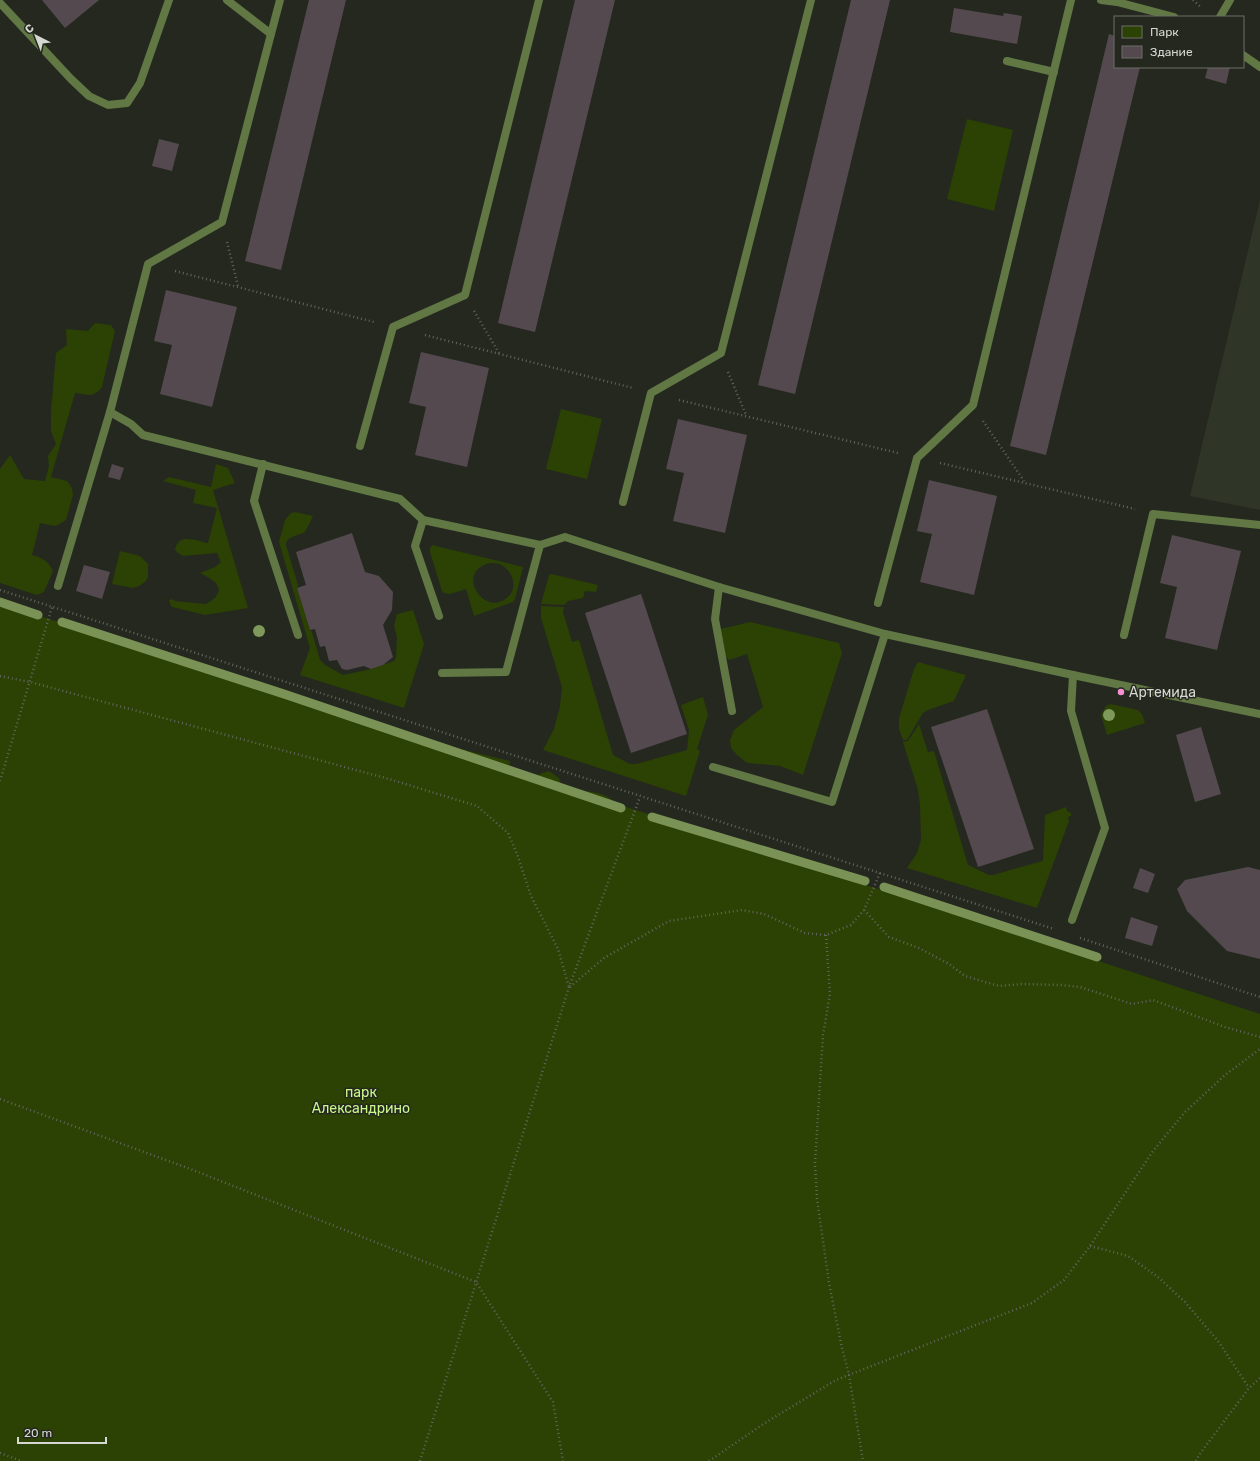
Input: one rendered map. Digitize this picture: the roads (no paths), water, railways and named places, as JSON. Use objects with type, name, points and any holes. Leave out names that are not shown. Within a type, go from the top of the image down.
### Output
[{"type":"lane","points":[[0,3],[71,79],[90,96],[108,105],[127,102],[140,83],[169,0]]},
{"type":"lane","points":[[227,0],[271,34]]},
{"type":"lane","points":[[58,586],[110,412],[148,264],[222,222],[280,0]]},
{"type":"lane","points":[[360,446],[393,327],[465,295],[539,0]]},
{"type":"lane","points":[[623,502],[652,393],[721,353],[811,0]]},
{"type":"lane","points":[[878,603],[917,458],[973,405],[1071,0]]},
{"type":"lane","points":[[1101,0],[1117,2],[1170,16]]},
{"type":"lane","points":[[1221,16],[1230,0]]},
{"type":"lane","points":[[1244,56],[1260,67]]},
{"type":"lane","points":[[1007,61],[1054,72]]},
{"type":"lane","points":[[110,412],[131,424],[143,435],[400,499],[423,520],[540,545],[565,537],[719,586],[885,634],[1073,676],[1260,714]]},
{"type":"lane","points":[[263,464],[254,501],[298,636]]},
{"type":"lane","points":[[1124,634],[1153,514],[1260,525]]},
{"type":"lane","points":[[423,520],[415,546],[439,616]]},
{"type":"lane","points":[[442,673],[506,672],[540,545]]},
{"type":"lane","points":[[719,586],[715,619],[732,711]]},
{"type":"lane","points":[[713,767],[832,802],[885,634]]},
{"type":"lane","points":[[1072,920],[1105,828],[1071,711],[1073,676]]},
{"type":"waterway","points":[[0,602],[38,615]]},
{"type":"waterway","points":[[62,622],[287,695],[621,808]]},
{"type":"waterway","points":[[652,817],[865,881]]},
{"type":"waterway","points":[[884,887],[1097,957]]},
{"type":"place","name":"Артемида","points":[[1121,692]]},
{"type":"park label","name":"парк Александрино","points":[[361,1100]]}]
